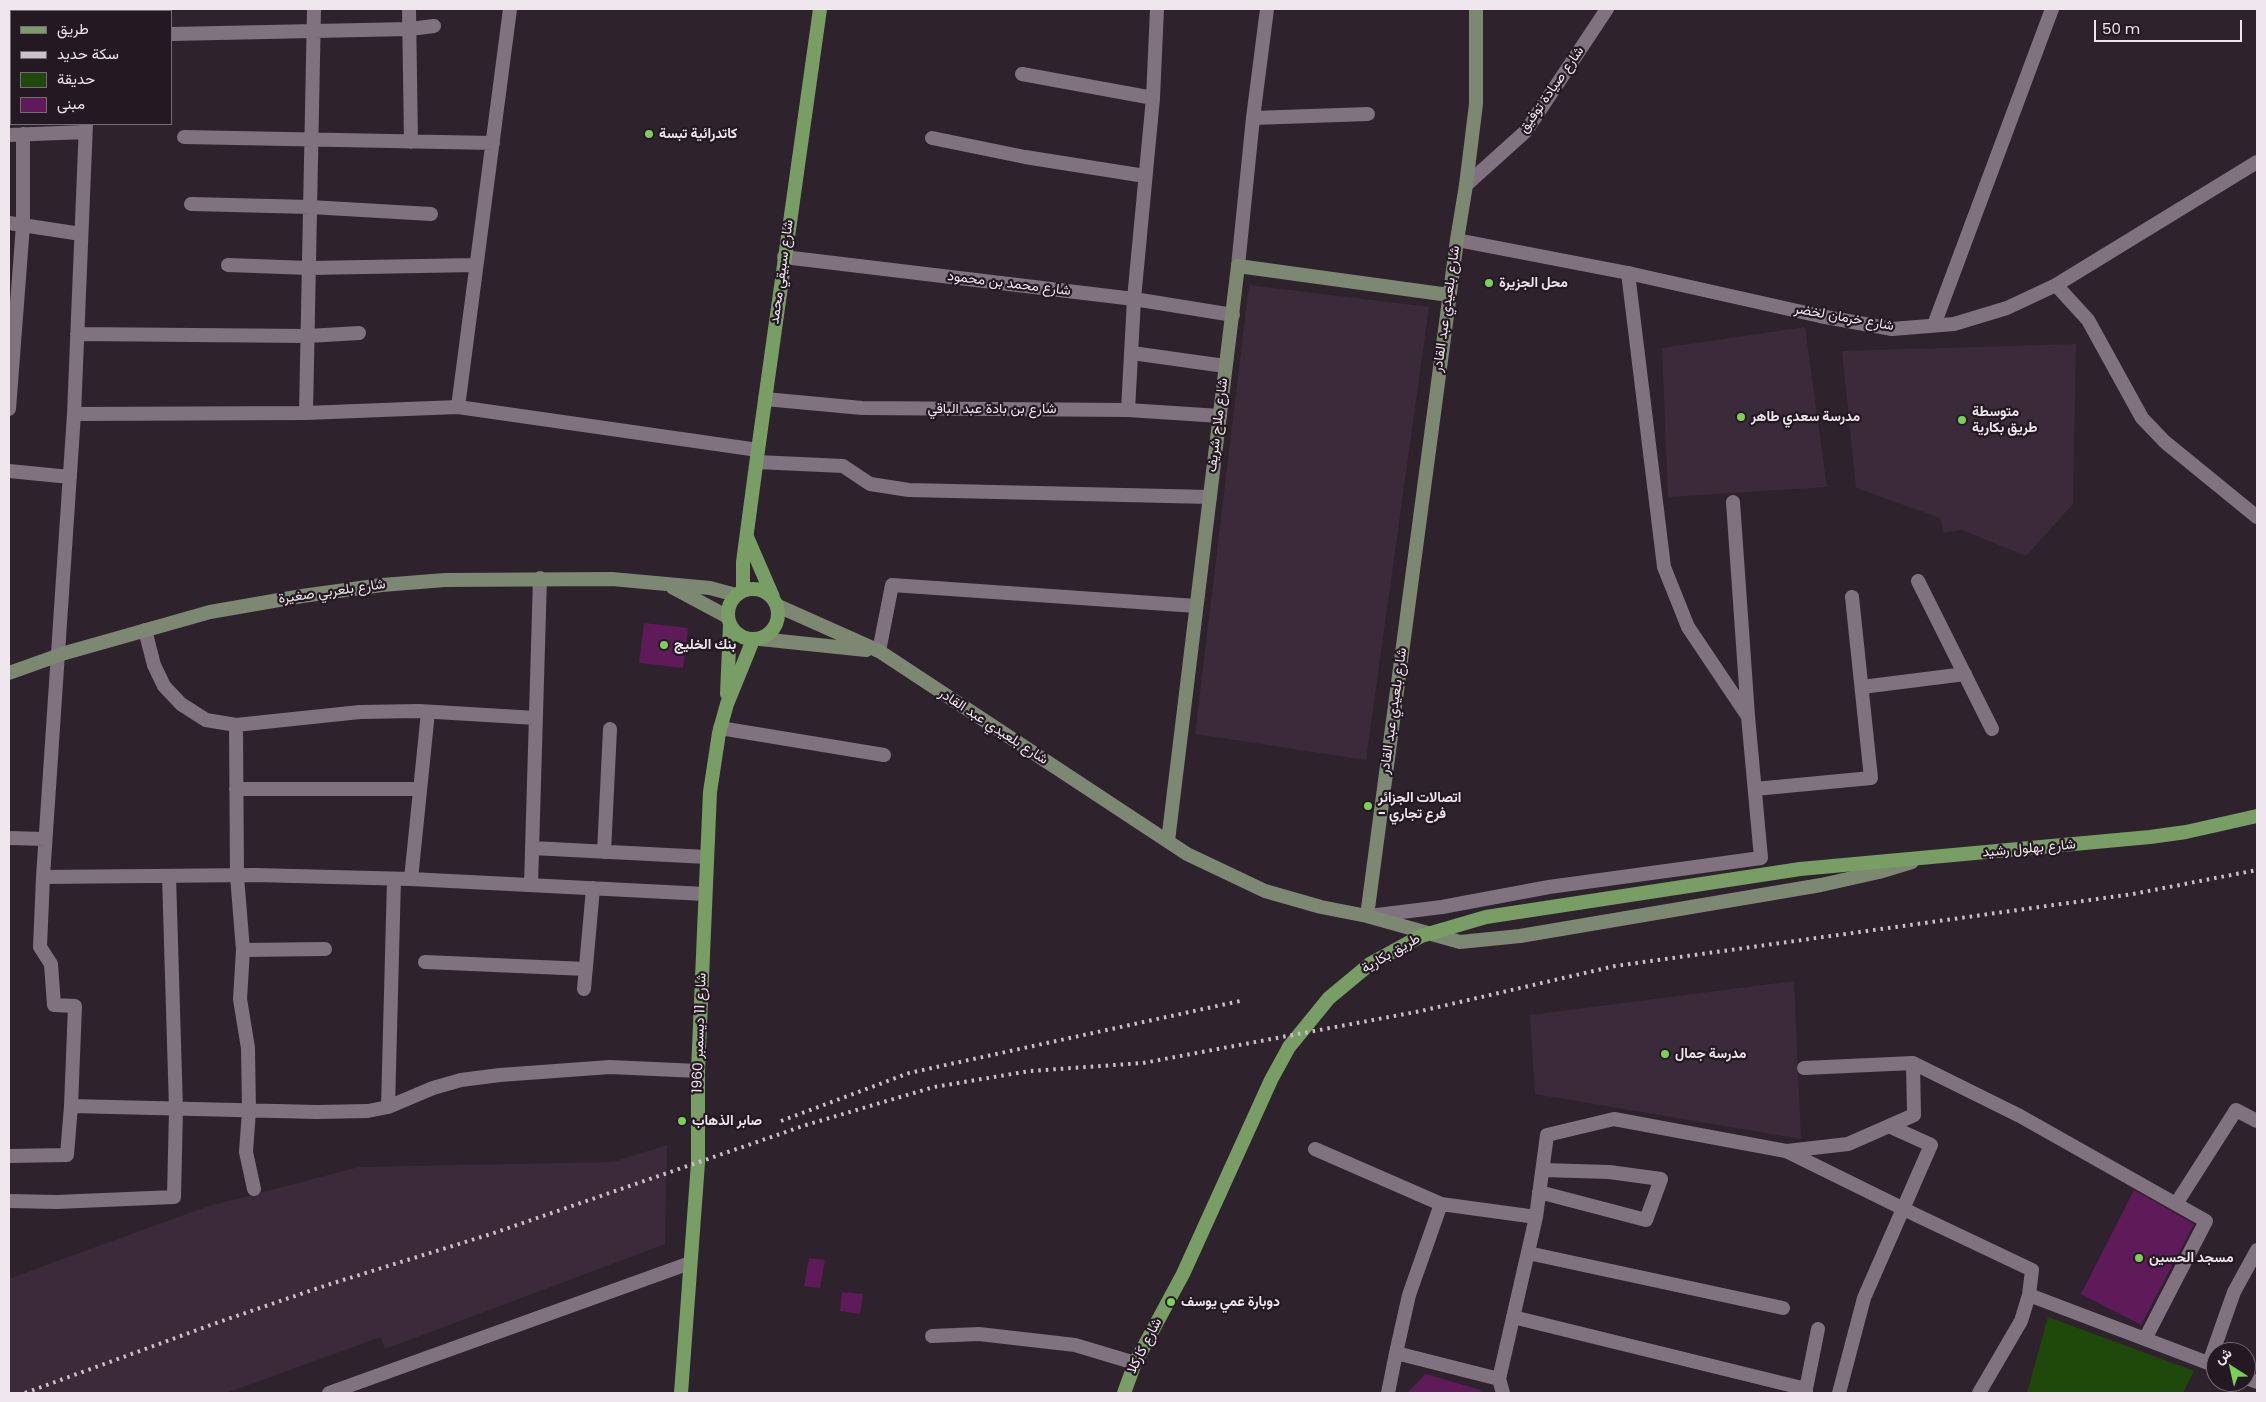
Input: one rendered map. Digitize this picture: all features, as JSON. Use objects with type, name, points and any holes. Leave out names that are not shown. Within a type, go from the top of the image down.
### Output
[{"type":"main road","name":"شارع سبيقي محمد","points":[[740,593],[784,257],[820,9]]},
{"type":"main road","name":"شارع بلعيدي عبد القادر","points":[[776,602],[879,651],[1187,854],[1265,891],[1321,907],[1367,916],[1456,240],[1466,185],[1476,104],[1476,9]]},
{"type":"main road","points":[[1238,266],[1449,295]]},
{"type":"main road","name":"شارع ملاح شريف","points":[[1168,841],[1238,266]]},
{"type":"main road","points":[[747,536],[776,602],[778,622],[768,636],[756,639],[739,636],[729,621],[731,601],[740,593],[757,589],[769,594],[776,602]]},
{"type":"main road","name":"شارع بلعربي صغيرة","points":[[9,674],[57,656],[210,612],[382,584],[445,580],[612,579],[665,583],[740,593]]},
{"type":"main road","name":"شارع بلعربي صغيرة","points":[[665,583],[729,621]]},
{"type":"main road","name":"شارع 11 ديسمبر 1960","points":[[727,704],[729,621]]},
{"type":"main road","name":"شارع بلعيدي عبد القادر","points":[[756,639],[879,651]]},
{"type":"main road","name":"شارع 11 ديسمبر 1960","points":[[681,1393],[698,1163],[698,1071],[710,792],[720,728],[727,704],[756,639]]},
{"type":"main road","name":"شارع بهلول رشيد","points":[[1800,869],[2150,837],[2186,832],[2257,816]]},
{"type":"main road","points":[[1367,916],[1460,942],[1520,936],[1821,885],[1879,872],[1926,858]]},
{"type":"main road","name":"طريق بكارية","points":[[1183,1274],[1271,1080],[1289,1047],[1329,998],[1370,964],[1421,936],[1486,917],[1800,869]]},
{"type":"main road","name":"شارع كاركلا","points":[[1124,1393],[1135,1364],[1183,1274]]},
{"type":"street","points":[[306,414],[314,9]]},
{"type":"street","points":[[409,9],[411,142]]},
{"type":"street","points":[[458,407],[510,9]]},
{"type":"street","points":[[1128,410],[1134,299],[1153,98],[1157,9]]},
{"type":"street","name":"شارع ملاح شريف","points":[[1238,266],[1253,118],[1267,9]]},
{"type":"street","name":"شارع صيادة توفيق","points":[[1466,185],[1526,131],[1607,9]]},
{"type":"street","points":[[1934,325],[2052,9]]},
{"type":"street","points":[[172,34],[313,32],[410,29],[434,26]]},
{"type":"street","points":[[1022,74],[1153,98]]},
{"type":"street","points":[[1253,118],[1368,114]]},
{"type":"street","points":[[9,409],[16,224],[16,134],[86,128],[74,414],[45,839],[40,947],[52,964],[54,1005],[75,1006],[71,1106],[67,1155],[9,1156]]},
{"type":"street","points":[[184,137],[493,143]]},
{"type":"street","points":[[932,138],[1025,158],[1145,176]]},
{"type":"street","name":"شارع خرمان لخضر","points":[[1456,240],[1628,273],[1820,316],[1874,326],[1892,328],[1954,324],[2007,308],[2056,285],[2257,162]]},
{"type":"street","points":[[191,204],[310,207],[432,214]]},
{"type":"street","points":[[16,224],[81,234]]},
{"type":"street","name":"شارع محمد بن محمود","points":[[784,257],[1134,299],[1233,315]]},
{"type":"street","points":[[228,265],[309,268],[476,266]]},
{"type":"street","points":[[1628,273],[1664,567],[1688,627],[1748,716]]},
{"type":"street","points":[[2056,285],[2088,320],[2142,418],[2165,442],[2255,512]]},
{"type":"street","points":[[77,334],[308,336],[359,333]]},
{"type":"street","points":[[1132,353],[1225,366]]},
{"type":"street","name":"شارع بن بادة عبد الباقي","points":[[765,399],[862,408],[1128,410],[1220,416]]},
{"type":"street","points":[[74,414],[306,414],[458,407],[757,456],[843,466],[870,484],[908,490],[1210,497]]},
{"type":"street","points":[[9,471],[70,477]]},
{"type":"street","points":[[1367,916],[1442,908],[1549,886],[1761,858],[1748,716],[1733,502]]},
{"type":"street","points":[[531,885],[540,578]]},
{"type":"street","points":[[1918,581],[1992,729]]},
{"type":"street","points":[[879,651],[892,585],[1196,606]]},
{"type":"street","points":[[1755,789],[1871,778],[1852,597]]},
{"type":"street","points":[[145,630],[154,665],[164,686],[181,704],[206,720],[236,725],[360,712],[428,712],[536,718]]},
{"type":"street","points":[[1862,687],[1965,674]]},
{"type":"street","points":[[411,879],[428,712]]},
{"type":"street","points":[[236,725],[236,876],[243,950],[240,999],[248,1048],[246,1152],[254,1189]]},
{"type":"street","points":[[720,728],[884,755]]},
{"type":"street","points":[[604,852],[610,730]]},
{"type":"street","points":[[236,789],[420,789]]},
{"type":"street","points":[[9,838],[45,839]]},
{"type":"street","points":[[532,848],[707,857]]},
{"type":"street","points":[[9,1201],[57,1202],[174,1197],[176,1109],[169,876]]},
{"type":"street","points":[[43,878],[236,876],[411,879],[705,894]]},
{"type":"street","points":[[388,1107],[394,879]]},
{"type":"street","points":[[584,989],[593,888]]},
{"type":"street","points":[[243,950],[325,949]]},
{"type":"street","points":[[425,962],[586,969]]},
{"type":"street","points":[[1786,1151],[1848,1144],[1914,1116],[1913,1063]]},
{"type":"street","points":[[1804,1068],[1913,1063],[2020,1116],[2206,1221],[2145,1339]]},
{"type":"street","points":[[71,1106],[317,1112],[368,1111],[388,1107],[442,1085],[461,1080],[500,1075],[610,1068],[698,1071]]},
{"type":"street","points":[[2176,1204],[2236,1110],[2257,1121]]},
{"type":"street","points":[[1504,1393],[1499,1379],[1536,1217],[1547,1135],[1614,1119],[1786,1151],[2032,1270],[2029,1295],[2021,1321],[1979,1393]]},
{"type":"street","points":[[1839,1393],[1864,1298],[1931,1145],[1889,1126]]},
{"type":"street","points":[[1315,1149],[1441,1204],[1536,1217]]},
{"type":"street","points":[[1539,1192],[1646,1220],[1661,1179],[1609,1172],[1542,1170]]},
{"type":"street","points":[[1388,1393],[1410,1295],[1441,1204]]},
{"type":"street","points":[[2219,1342],[2234,1292],[2257,1250]]},
{"type":"street","points":[[1528,1253],[1783,1308]]},
{"type":"street","points":[[329,1393],[690,1263]]},
{"type":"street","points":[[2029,1295],[2206,1363]]},
{"type":"street","points":[[1513,1317],[1806,1391],[1818,1329]]},
{"type":"street","points":[[932,1336],[979,1334],[1075,1346],[1135,1364]]},
{"type":"street","points":[[1396,1353],[1499,1379]]},
{"type":"shaded area","points":[[1249,285],[1429,307],[1366,760],[1195,734]]},
{"type":"shaded area","name":"مدرسة سعدي طاهر","points":[[1805,327],[1827,487],[1668,497],[1662,348]]},
{"type":"shaded area","name":"متوسطة طريق بكارية","points":[[2076,344],[2073,504],[2026,556],[1962,530],[1944,533],[1940,518],[1856,488],[1842,351]]},
{"type":"shaded area","name":"مدرسة جمال","points":[[1794,981],[1801,1139],[1535,1094],[1530,1015]]},
{"type":"shaded area","points":[[667,1145],[665,1244],[385,1349],[381,1337],[226,1393],[9,1393],[9,1279],[206,1207],[359,1167],[613,1162]]},
{"type":"green space","points":[[2048,1317],[2194,1371],[2183,1393],[2027,1393]]},
{"type":"building","name":"بنك الخليج","points":[[644,623],[688,628],[683,668],[639,663]]},
{"type":"building","name":"مسجد الحسين","points":[[2134,1190],[2194,1224],[2141,1325],[2081,1294]]},
{"type":"building","points":[[809,1258],[825,1260],[820,1288],[804,1286]]},
{"type":"building","points":[[842,1292],[863,1294],[860,1314],[840,1311]]},
{"type":"building","points":[[1426,1374],[1481,1390],[1480,1393],[1407,1393]]},
{"type":"railway","points":[[25,1393],[219,1322],[327,1285],[491,1234],[806,1125],[934,1087],[1030,1071],[1143,1063],[1421,1011],[1615,966],[2133,894],[2257,870]]},
{"type":"railway","points":[[781,1121],[909,1073],[1240,1001]]},
{"type":"place","name":"كاتدرائية تبسة","points":[[649,134]]},
{"type":"place","name":"محل الجزيرة","points":[[1489,283]]},
{"type":"place","name":"مدرسة سعدي طاهر","points":[[1741,417]]},
{"type":"place","name":"متوسطة طريق بكارية","points":[[1962,420]]},
{"type":"place","name":"بنك الخليج","points":[[664,645]]},
{"type":"place","name":"اتصالات الجزائر - فرع تجاري","points":[[1368,806]]},
{"type":"place","name":"مدرسة جمال","points":[[1665,1054]]},
{"type":"place","name":"صابر الذهاب","points":[[682,1121]]},
{"type":"place","name":"مسجد الحسين","points":[[2139,1258]]},
{"type":"place","name":"دوبارة عمي يوسف","points":[[1171,1302]]}]
